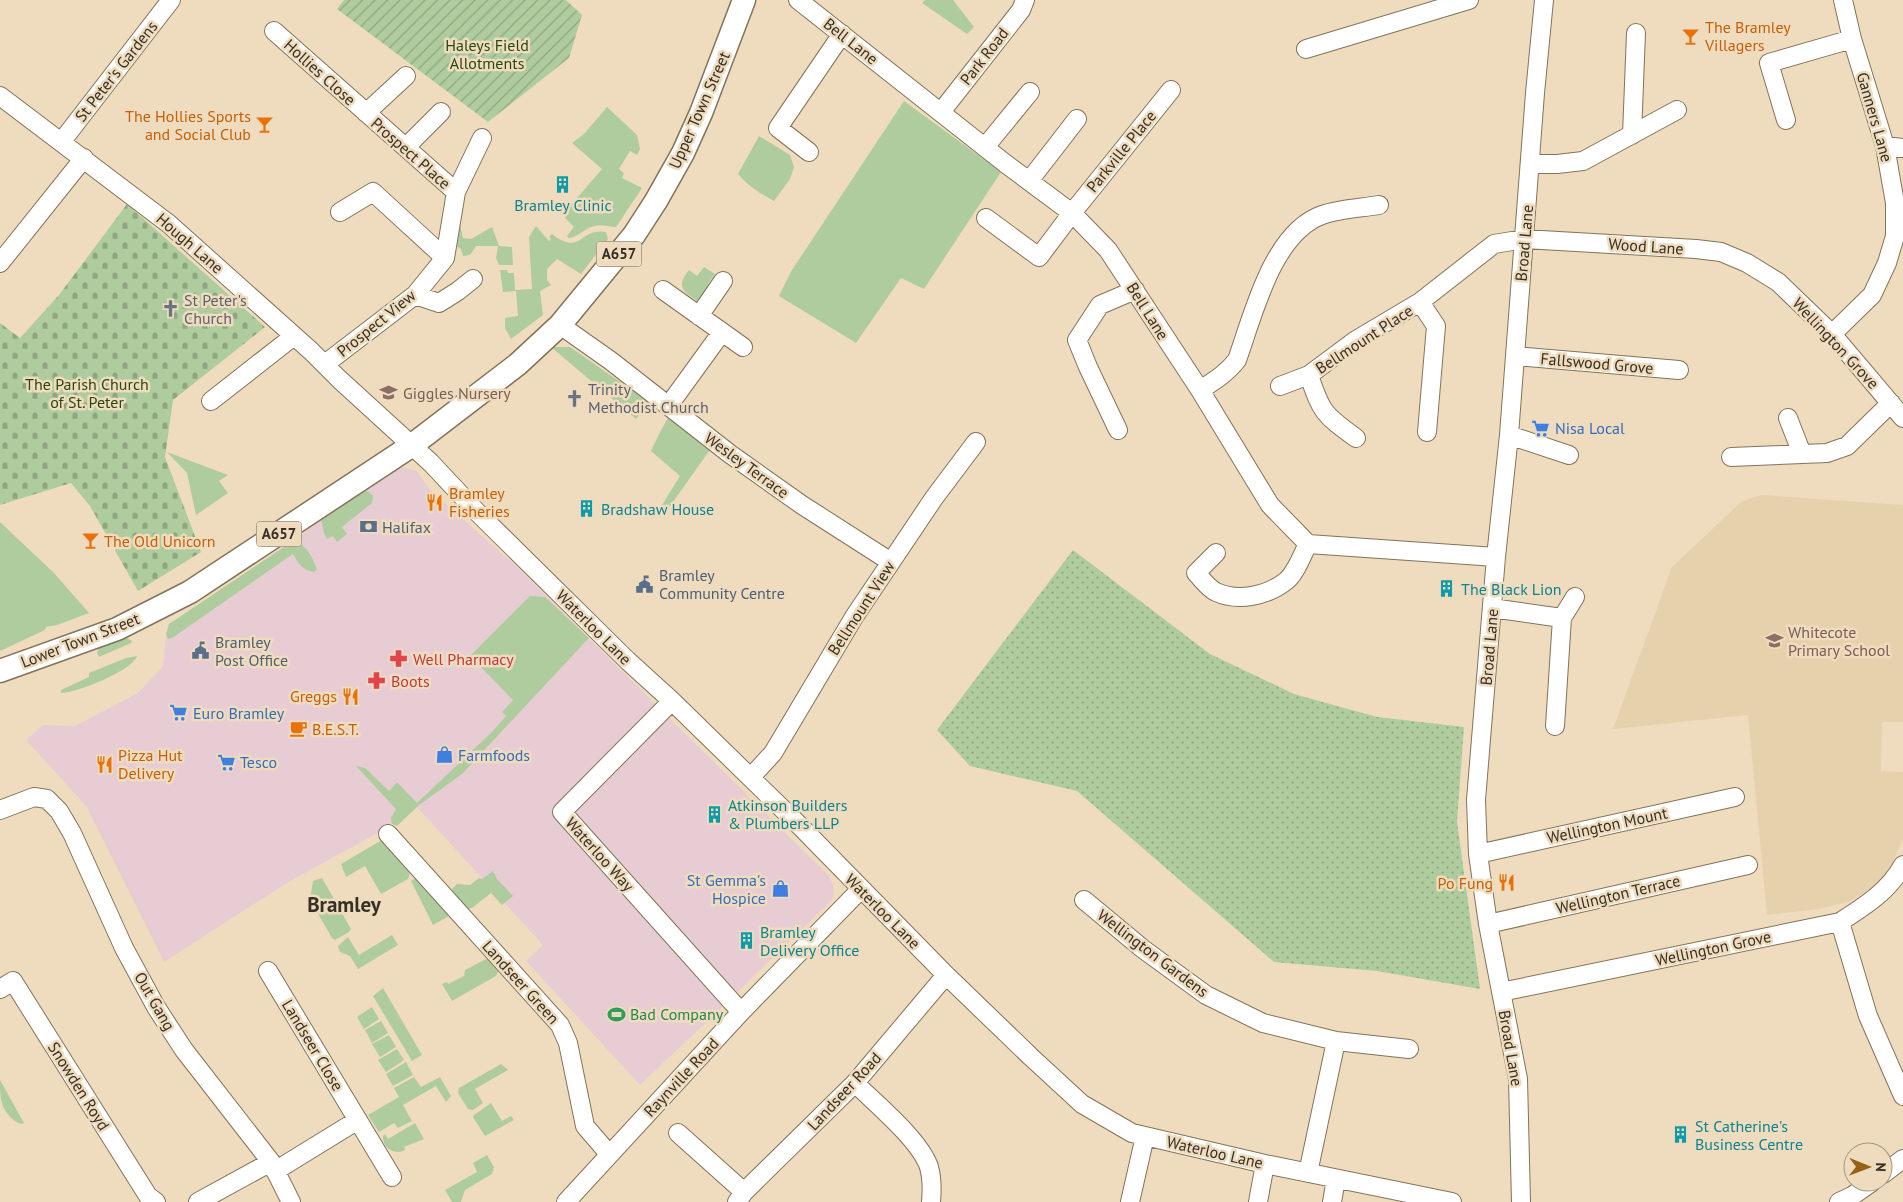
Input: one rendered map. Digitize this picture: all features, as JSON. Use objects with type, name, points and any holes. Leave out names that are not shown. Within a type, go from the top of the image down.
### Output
[{"type":"main road","name":"Upper Town Street","points":[[411,446],[518,364],[560,325],[634,235],[683,153],[701,113],[744,0]]},
{"type":"main road","name":"Lower Town Street","points":[[0,671],[117,628],[190,592],[411,446]]},
{"type":"street","name":"St Peter's Gardens","points":[[62,141],[171,0]]},
{"type":"street","name":"Bell Lane","points":[[798,0],[1072,213],[1108,250],[1200,390],[1270,505],[1308,544]]},
{"type":"street","name":"Park Road","points":[[942,112],[1021,10],[1025,0]]},
{"type":"street","points":[[1306,49],[1470,0]]},
{"type":"street","name":"Broad Lane","points":[[1521,1202],[1518,1079],[1488,924],[1478,854],[1476,800],[1496,557],[1509,435],[1535,93],[1544,0]]},
{"type":"street","name":"Ganners Lane","points":[[1832,334],[1872,295],[1887,263],[1895,236],[1895,203],[1885,146],[1852,39],[1843,0]]},
{"type":"street","name":"Hollies Close","points":[[274,31],[366,113]]},
{"type":"street","points":[[1632,134],[1636,33]]},
{"type":"street","points":[[809,152],[778,128],[842,34]]},
{"type":"street","points":[[1786,120],[1769,63],[1852,39]]},
{"type":"street","points":[[366,113],[406,76]]},
{"type":"street","name":"Parkville Place","points":[[986,218],[1040,257],[1072,213],[1171,90]]},
{"type":"street","points":[[985,147],[1030,92]]},
{"type":"street","name":"Hough Lane","points":[[0,96],[62,141],[169,224],[326,364],[411,446]]},
{"type":"street","points":[[1530,164],[1557,164],[1583,161],[1677,110]]},
{"type":"street","points":[[406,147],[441,112]]},
{"type":"street","name":"Prospect Place","points":[[366,113],[456,192]]},
{"type":"street","points":[[1029,181],[1077,118]]},
{"type":"street","points":[[445,258],[456,192],[482,138]]},
{"type":"street","points":[[1885,146],[1903,148]]},
{"type":"street","points":[[0,262],[84,158]]},
{"type":"street","points":[[340,212],[372,192],[445,258]]},
{"type":"street","points":[[1200,390],[1219,378],[1237,360],[1261,288],[1280,254],[1297,231],[1308,222],[1322,215],[1379,205]]},
{"type":"street","name":"Wood Lane","points":[[1524,239],[1721,252],[1747,263],[1763,273]]},
{"type":"street","name":"Bellmount Place","points":[[1280,386],[1309,375],[1356,340],[1420,302],[1494,244],[1524,239]]},
{"type":"street","name":"Prospect View","points":[[326,364],[415,294],[445,258]]},
{"type":"street","name":"Wellington Grove","points":[[1763,273],[1778,282],[1832,334],[1903,418]]},
{"type":"street","points":[[415,294],[438,303],[473,279]]},
{"type":"street","points":[[699,316],[723,281]]},
{"type":"street","points":[[663,290],[743,347]]},
{"type":"street","points":[[1118,430],[1088,368],[1077,340],[1100,305],[1135,290]]},
{"type":"street","name":"Bellmount Place","points":[[1420,302],[1436,326],[1427,432]]},
{"type":"street","name":"Wesley Terrace","points":[[560,325],[669,405],[730,454],[802,505],[891,562]]},
{"type":"street","points":[[669,405],[722,332]]},
{"type":"street","points":[[211,401],[294,336]]},
{"type":"street","name":"Fallswood Grove","points":[[1514,356],[1678,370]]},
{"type":"street","name":"Bellmount Place","points":[[1309,375],[1318,404],[1330,419],[1356,438]]},
{"type":"street","points":[[1731,457],[1827,453],[1847,446],[1891,403]]},
{"type":"street","points":[[1788,418],[1802,454]]},
{"type":"street","points":[[1509,435],[1569,455]]},
{"type":"street","name":"Bellmount View","points":[[751,777],[773,752],[834,650],[891,562],[934,498],[976,442]]},
{"type":"street","name":"Waterloo Lane","points":[[411,446],[628,661],[751,777],[946,975],[1082,1104],[1132,1133],[1308,1172],[1401,1197],[1452,1202]]},
{"type":"street","points":[[1216,553],[1196,573],[1214,591],[1228,596],[1248,597],[1265,593],[1287,580],[1308,544],[1496,557]]},
{"type":"street","points":[[1555,726],[1562,618],[1575,597]]},
{"type":"street","points":[[1492,608],[1562,618]]},
{"type":"street","name":"Waterloo Way","points":[[672,701],[562,812],[741,1012]]},
{"type":"street","name":"Out Gang","points":[[0,810],[34,797],[47,799],[59,811],[72,833],[121,940],[156,1007],[184,1050],[273,1167],[291,1202]]},
{"type":"street","name":"Wellington Mount","points":[[1478,854],[1735,797]]},
{"type":"street","name":"Landseer Green","points":[[388,834],[560,1025],[568,1043],[585,1126],[609,1154]]},
{"type":"street","name":"Wellington Terrace","points":[[1488,924],[1748,865]]},
{"type":"street","name":"Wellington Grove","points":[[1501,992],[1840,922],[1874,901],[1897,876],[1903,865]]},
{"type":"street","name":"Raynville Road","points":[[566,1202],[741,1012],[861,889]]},
{"type":"street","name":"Wellington Gardens","points":[[1084,900],[1144,949],[1206,995],[1263,1023],[1336,1041],[1409,1049]]},
{"type":"street","points":[[1840,922],[1868,1016],[1903,1096]]},
{"type":"street","name":"Landseer Close","points":[[268,970],[392,1177]]},
{"type":"street","name":"Landseer Road","points":[[741,1197],[855,1083],[946,975]]},
{"type":"street","name":"Snowden Royd","points":[[0,988],[13,981],[148,1196],[156,1202]]},
{"type":"street","points":[[1308,1172],[1336,1041]]},
{"type":"street","points":[[855,1083],[921,1152],[929,1168],[932,1192],[931,1202]]},
{"type":"street","points":[[198,1202],[273,1167],[358,1120]]},
{"type":"street","points":[[678,1133],[741,1197]]},
{"type":"street","points":[[1130,1202],[1145,1136]]},
{"type":"street","points":[[1258,1202],[1265,1164]]},
{"type":"street","points":[[1332,1202],[1336,1179]]},
{"type":"street","points":[[1839,1202],[1858,1192]]},
{"type":"shaded area","points":[[400,467],[417,471],[430,490],[517,567],[829,876],[833,885],[834,895],[832,900],[640,1085],[526,961],[543,945],[416,806],[378,833],[290,881],[164,962],[86,806],[26,740],[43,725],[75,726],[138,693],[163,666],[166,634],[171,628],[247,576],[360,491]]},
{"type":"shaded area","name":"Whitecote Primary School","points":[[1761,495],[1903,505],[1903,722],[1882,722],[1881,771],[1903,772],[1903,839],[1888,873],[1869,890],[1848,902],[1819,909],[1767,915],[1748,715],[1613,729],[1672,567],[1741,502]]},
{"type":"green space","name":"Haleys Field Allotments","points":[[344,0],[566,0],[582,15],[569,58],[488,122],[337,9]]},
{"type":"green space","points":[[925,0],[953,0],[974,27],[967,34],[922,3]]},
{"type":"green space","points":[[904,101],[1001,172],[924,289],[901,278],[856,343],[779,296],[792,270]]},
{"type":"green space","points":[[607,107],[637,135],[640,149],[637,155],[630,151],[619,169],[624,173],[622,178],[642,188],[616,227],[595,226],[569,238],[567,236],[574,227],[565,218],[568,214],[565,212],[602,169],[572,143],[584,134]]},
{"type":"green space","points":[[759,136],[790,155],[794,167],[790,179],[774,201],[755,189],[738,174]]},
{"type":"green space","name":"The Parish Church of St. Peter","points":[[127,204],[265,327],[173,400],[165,457],[201,552],[138,591],[90,506],[71,483],[0,505],[0,323],[20,338],[59,295]]},
{"type":"green space","points":[[460,224],[463,238],[471,239],[492,227],[499,246],[512,247],[513,265],[499,265],[496,258],[498,246],[476,246],[470,255],[463,256],[461,249],[456,246]]},
{"type":"green space","points":[[536,226],[549,241],[551,239],[549,237],[552,234],[569,243],[580,240],[590,233],[597,232],[606,232],[608,239],[581,274],[557,259],[547,269],[547,280],[551,285],[540,291],[543,315],[511,339],[505,328],[505,318],[518,316],[516,291],[503,292],[500,270],[514,273],[515,290],[532,289],[529,237]]},
{"type":"green space","points":[[704,267],[715,274],[708,284],[715,289],[704,305],[684,290],[682,282],[689,270],[697,276]]},
{"type":"green space","points":[[551,347],[570,347],[649,402],[636,419]]},
{"type":"green space","points":[[669,416],[712,447],[663,516],[657,513],[680,476],[651,451]]},
{"type":"green space","points":[[167,452],[228,475],[219,481],[228,493],[196,515],[187,473]]},
{"type":"green space","points":[[362,489],[373,496],[372,503],[342,527],[347,534],[337,542],[333,536],[327,539],[321,520]]},
{"type":"green space","points":[[0,522],[54,573],[89,613],[57,625],[46,627],[45,630],[0,651]]},
{"type":"green space","points":[[293,541],[302,545],[308,552],[317,569],[314,572],[306,570],[301,566],[293,554],[168,639],[166,634],[169,624]]},
{"type":"green space","points":[[1073,550],[1210,654],[1294,694],[1377,717],[1464,727],[1457,822],[1480,989],[1377,971],[1274,962],[1077,791],[970,766],[937,730]]},
{"type":"green space","points":[[530,596],[545,597],[589,638],[462,774],[419,805],[397,826],[392,824],[391,818],[396,809],[356,766],[365,768],[389,791],[397,782],[417,803],[493,731],[506,716],[502,712],[513,700],[470,656]]},
{"type":"green space","points":[[119,637],[132,641],[99,657],[97,653],[101,643]]},
{"type":"green space","points":[[137,656],[125,668],[103,680],[61,693],[61,690],[89,677],[89,673],[126,658]]},
{"type":"green space","points":[[382,840],[410,872],[408,879],[381,894],[365,866],[346,877],[341,864]]},
{"type":"green space","points":[[493,871],[497,879],[513,896],[502,905],[491,893],[472,908],[467,909],[452,893],[452,889],[457,884],[470,885]]},
{"type":"green space","points":[[322,878],[351,929],[335,940],[310,900],[313,881]]},
{"type":"green space","points":[[415,878],[449,916],[433,925],[411,881]]},
{"type":"green space","points":[[392,935],[398,945],[358,969],[350,956],[340,952],[338,946],[348,937],[359,955]]},
{"type":"green space","points":[[488,958],[499,969],[496,976],[452,1001],[442,984],[447,982],[448,984],[464,976],[465,970]]},
{"type":"green space","points":[[383,988],[422,1055],[412,1061],[373,996]]},
{"type":"green space","points":[[372,1007],[379,1019],[364,1029],[357,1017]]},
{"type":"green space","points":[[381,1021],[388,1033],[372,1043],[365,1030]]},
{"type":"green space","points":[[389,1035],[396,1047],[380,1057],[372,1044]]},
{"type":"green space","points":[[397,1049],[404,1060],[386,1072],[378,1060]]},
{"type":"green space","points":[[406,1062],[413,1075],[393,1086],[386,1074]]},
{"type":"green space","points":[[501,1064],[508,1070],[475,1089],[483,1103],[473,1110],[468,1109],[458,1093],[459,1088]]},
{"type":"green space","points":[[414,1077],[421,1087],[440,1077],[451,1096],[446,1102],[436,1086],[403,1105],[412,1121],[398,1128],[394,1123],[379,1132],[368,1115],[399,1097],[394,1088]]},
{"type":"green space","points":[[0,1080],[24,1123],[15,1121],[5,1109],[1,1096]]},
{"type":"green space","points":[[491,1103],[502,1121],[511,1116],[514,1120],[485,1136],[473,1117]]},
{"type":"green space","points":[[415,1123],[424,1139],[404,1147],[405,1150],[401,1152],[393,1151],[384,1144],[383,1136],[385,1134],[388,1139]]},
{"type":"green space","points":[[487,1155],[494,1167],[492,1174],[465,1190],[461,1202],[452,1202],[445,1190],[477,1172],[473,1163]]},
{"type":"place","name":"The Bramley Villagers","points":[[1691,36]]},
{"type":"place","name":"The Hollies Sports and Social Club","points":[[265,125]]},
{"type":"place","name":"Bramley Clinic","points":[[563,184]]},
{"type":"place","name":"St Peter's Church","points":[[170,309]]},
{"type":"place","name":"Giggles Nursery","points":[[389,393]]},
{"type":"place","name":"Trinity Methodist Church","points":[[574,398]]},
{"type":"place","name":"Nisa Local","points":[[1541,428]]},
{"type":"place","name":"Bramley Fisheries","points":[[435,502]]},
{"type":"place","name":"Bradshaw House","points":[[587,509]]},
{"type":"place","name":"Halifax","points":[[368,527]]},
{"type":"place","name":"The Old Unicorn","points":[[90,541]]},
{"type":"place","name":"Bramley Community Centre","points":[[645,584]]},
{"type":"place","name":"The Black Lion","points":[[1447,589]]},
{"type":"place","name":"Whitecote Primary School","points":[[1774,641]]},
{"type":"place","name":"Bramley Post Office","points":[[201,651]]},
{"type":"place","name":"Well Pharmacy","points":[[399,659]]},
{"type":"place","name":"Boots","points":[[377,681]]},
{"type":"place","name":"Greggs","points":[[351,696]]},
{"type":"place","name":"Euro Bramley","points":[[179,713]]},
{"type":"place","name":"B.E.S.T.","points":[[298,729]]},
{"type":"place","name":"Farmfoods","points":[[444,755]]},
{"type":"place","name":"Tesco","points":[[226,762]]},
{"type":"place","name":"Pizza Hut Delivery","points":[[104,764]]},
{"type":"place","name":"Atkinson Builders & Plumbers LLP","points":[[714,814]]},
{"type":"place","name":"Po Fung","points":[[1507,883]]},
{"type":"place","name":"St Gemma's Hospice","points":[[780,889]]},
{"type":"place","name":"Bramley Delivery Office","points":[[746,941]]},
{"type":"place","name":"Bad Company","points":[[616,1014]]},
{"type":"place","name":"St Catherine's Business Centre","points":[[1681,1135]]},
{"type":"district","name":"Bramley","points":[[344,905]]}]
